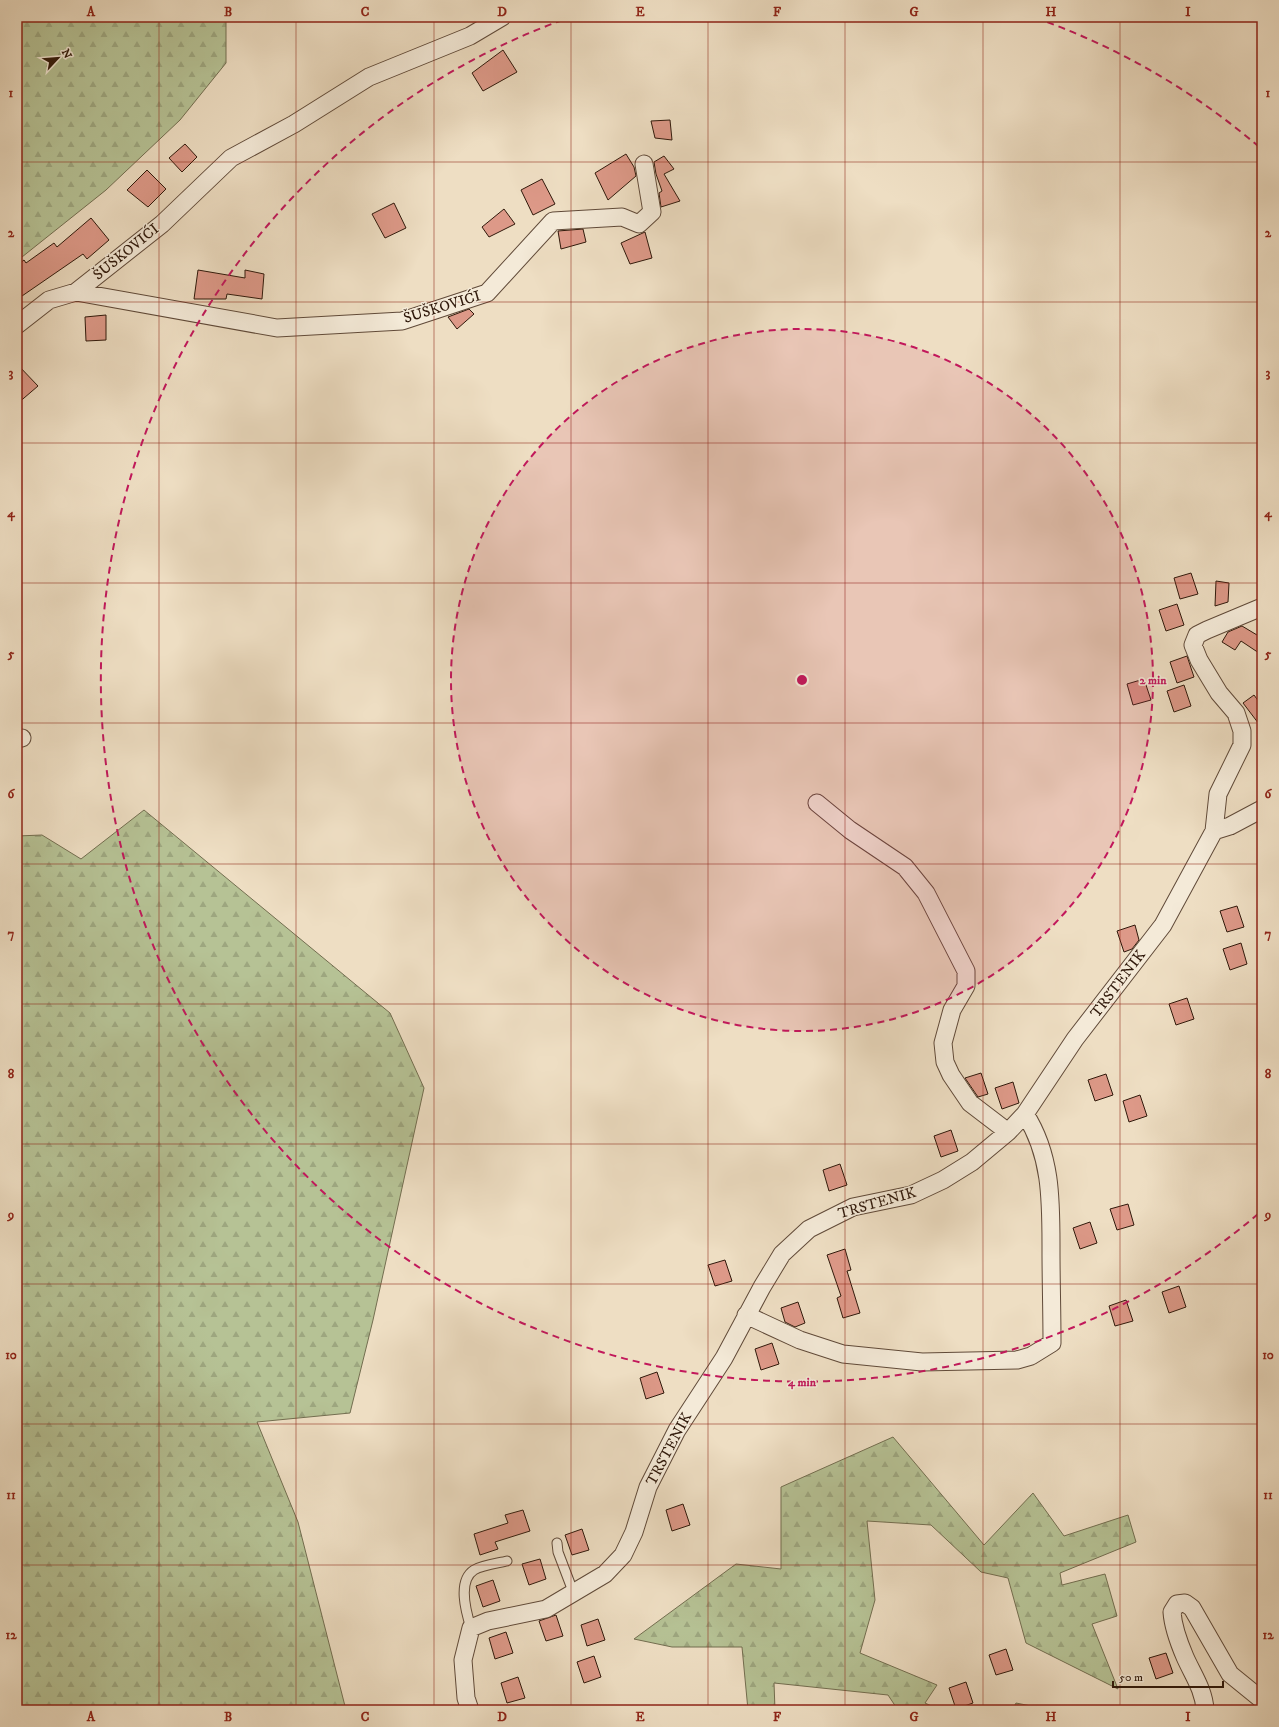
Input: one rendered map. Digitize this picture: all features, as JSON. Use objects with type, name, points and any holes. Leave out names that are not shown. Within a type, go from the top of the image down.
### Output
[{"type":"street","name":"ŠUŠKOVIĆI","points":[[17,325],[49,300],[76,292],[162,224],[231,158],[294,124],[369,77],[470,36],[502,17]]},
{"type":"street","name":"ŠUŠKOVIĆI","points":[[76,292],[277,328],[402,321],[487,294],[552,221],[622,217],[639,224],[652,212],[644,164]]},
{"type":"street","name":"TRSTENIK","points":[[471,1628],[488,1621],[546,1609],[574,1594],[605,1574],[623,1555],[634,1532],[648,1487],[677,1430],[724,1358],[746,1315],[782,1254],[809,1229],[853,1207],[911,1195],[943,1180],[972,1162],[1008,1132],[1024,1114],[1076,1039],[1163,925],[1214,831],[1218,794],[1242,745],[1242,731],[1236,713],[1219,693],[1199,660],[1193,645],[1197,635],[1262,607]]},
{"type":"street","points":[[817,803],[850,830],[906,868],[926,893],[966,971],[966,986],[952,1010],[943,1042],[945,1062],[951,1075],[970,1103],[1008,1132]]},
{"type":"street","points":[[1214,831],[1230,826],[1262,809]]},
{"type":"street","points":[[746,1315],[800,1340],[843,1354],[922,1362],[1016,1360],[1031,1356],[1052,1343],[1050,1194],[1044,1154],[1032,1125],[1024,1114]]},
{"type":"street","points":[[1205,1710],[1204,1699],[1185,1656],[1173,1623],[1172,1612],[1177,1604],[1185,1603],[1192,1608],[1230,1674],[1262,1700]]},
{"type":"street","points":[[470,1710],[466,1698],[463,1660],[471,1628]]},
{"type":"lane","points":[[557,1543],[574,1594]]},
{"type":"lane","points":[[471,1628],[464,1592],[468,1576],[475,1570],[507,1561]]},
{"type":"green space","points":[[17,17],[226,17],[226,63],[180,120],[106,190],[17,261]]},
{"type":"green space","points":[[144,810],[390,1013],[424,1088],[373,1320],[350,1413],[257,1422],[298,1522],[346,1710],[17,1710],[17,836],[42,835],[81,859]]},
{"type":"green space","points":[[893,1437],[984,1545],[1033,1493],[1064,1536],[1128,1515],[1136,1542],[1060,1573],[1062,1585],[1105,1574],[1117,1616],[1092,1624],[1118,1689],[1026,1643],[1008,1578],[981,1572],[931,1525],[867,1521],[875,1600],[860,1653],[937,1685],[925,1703],[940,1710],[898,1710],[888,1695],[774,1683],[775,1710],[748,1710],[742,1647],[672,1647],[634,1639],[736,1564],[781,1569],[781,1487]]},
{"type":"green space","points":[[1016,1703],[1051,1710],[1012,1710]]},
{"type":"building","points":[[503,50],[517,72],[483,91],[472,73]]},
{"type":"building","points":[[670,120],[672,140],[655,138],[651,121]]},
{"type":"building","points":[[185,144],[197,157],[182,172],[169,158]]},
{"type":"building","points":[[626,154],[634,167],[636,176],[608,200],[595,173]]},
{"type":"building","points":[[664,156],[674,169],[664,174],[680,201],[661,207],[659,193],[662,191],[656,174],[654,162]]},
{"type":"building","points":[[147,170],[166,189],[148,207],[127,190]]},
{"type":"building","points":[[542,179],[555,204],[533,215],[521,190]]},
{"type":"building","points":[[394,203],[406,228],[385,238],[372,214]]},
{"type":"building","points":[[504,209],[515,224],[489,237],[482,227]]},
{"type":"building","points":[[91,218],[109,240],[87,259],[83,254],[22,296],[17,289],[17,265],[24,260],[26,263],[54,243],[57,247]]},
{"type":"building","points":[[583,229],[586,242],[561,249],[558,231]]},
{"type":"building","points":[[645,232],[652,258],[630,264],[621,243]]},
{"type":"building","points":[[198,270],[245,278],[245,270],[264,274],[262,299],[227,294],[226,299],[194,299]]},
{"type":"building","points":[[469,309],[474,314],[457,329],[448,317]]},
{"type":"building","points":[[106,315],[106,340],[86,341],[85,317]]},
{"type":"building","points":[[17,364],[38,386],[17,404]]},
{"type":"building","points":[[1191,573],[1198,594],[1180,599],[1174,578]]},
{"type":"building","points":[[1216,581],[1229,583],[1228,602],[1215,606]]},
{"type":"building","points":[[1177,604],[1184,625],[1166,631],[1159,610]]},
{"type":"building","points":[[1242,626],[1262,638],[1262,655],[1241,641],[1235,650],[1222,642],[1228,632]]},
{"type":"building","points":[[1187,656],[1194,677],[1177,683],[1170,662]]},
{"type":"building","points":[[1144,679],[1151,700],[1133,705],[1127,684]]},
{"type":"building","points":[[1184,685],[1191,706],[1174,712],[1167,691]]},
{"type":"building","points":[[1254,695],[1262,706],[1262,728],[1243,703]]},
{"type":"building","points":[[1237,906],[1244,927],[1227,932],[1220,911]]},
{"type":"building","points":[[1135,925],[1139,940],[1132,949],[1124,952],[1117,931]]},
{"type":"building","points":[[1241,943],[1247,964],[1230,970],[1223,949]]},
{"type":"building","points":[[1187,998],[1194,1019],[1176,1025],[1169,1004]]},
{"type":"building","points":[[981,1073],[988,1094],[978,1097],[965,1078]]},
{"type":"building","points":[[1106,1074],[1113,1095],[1095,1101],[1088,1080]]},
{"type":"building","points":[[1013,1082],[1019,1103],[1002,1109],[995,1088]]},
{"type":"building","points":[[1140,1095],[1147,1116],[1129,1122],[1123,1101]]},
{"type":"building","points":[[951,1130],[958,1151],[941,1157],[934,1136]]},
{"type":"building","points":[[840,1164],[847,1185],[829,1191],[823,1170]]},
{"type":"building","points":[[1128,1204],[1134,1225],[1117,1230],[1110,1209]]},
{"type":"building","points":[[1090,1222],[1097,1243],[1080,1249],[1073,1228]]},
{"type":"building","points":[[845,1249],[851,1270],[847,1271],[860,1313],[843,1318],[837,1298],[841,1296],[827,1255]]},
{"type":"building","points":[[725,1260],[732,1281],[715,1286],[708,1265]]},
{"type":"building","points":[[1179,1286],[1186,1307],[1169,1313],[1162,1292]]},
{"type":"building","points":[[1126,1300],[1133,1321],[1115,1326],[1109,1306]]},
{"type":"building","points":[[798,1302],[805,1323],[795,1327],[785,1322],[781,1308]]},
{"type":"building","points":[[772,1343],[779,1364],[761,1370],[755,1349]]},
{"type":"building","points":[[657,1372],[664,1393],[646,1399],[640,1378]]},
{"type":"building","points":[[683,1504],[690,1525],[672,1531],[666,1510]]},
{"type":"building","points":[[523,1510],[530,1531],[495,1542],[498,1549],[480,1555],[474,1534],[508,1523],[505,1515]]},
{"type":"building","points":[[582,1529],[589,1550],[572,1555],[565,1535]]},
{"type":"building","points":[[540,1559],[546,1579],[529,1585],[522,1564]]},
{"type":"building","points":[[493,1580],[500,1601],[483,1607],[476,1586]]},
{"type":"building","points":[[556,1615],[563,1636],[546,1641],[539,1621]]},
{"type":"building","points":[[598,1619],[605,1640],[587,1646],[581,1625]]},
{"type":"building","points":[[506,1632],[513,1653],[495,1659],[489,1638]]},
{"type":"building","points":[[1006,1649],[1013,1670],[996,1675],[989,1655]]},
{"type":"building","points":[[1166,1653],[1173,1673],[1156,1679],[1149,1658]]},
{"type":"building","points":[[594,1656],[601,1677],[584,1683],[577,1662]]},
{"type":"building","points":[[518,1677],[525,1698],[507,1703],[501,1683]]},
{"type":"building","points":[[966,1682],[973,1703],[956,1709],[949,1688]]}]
